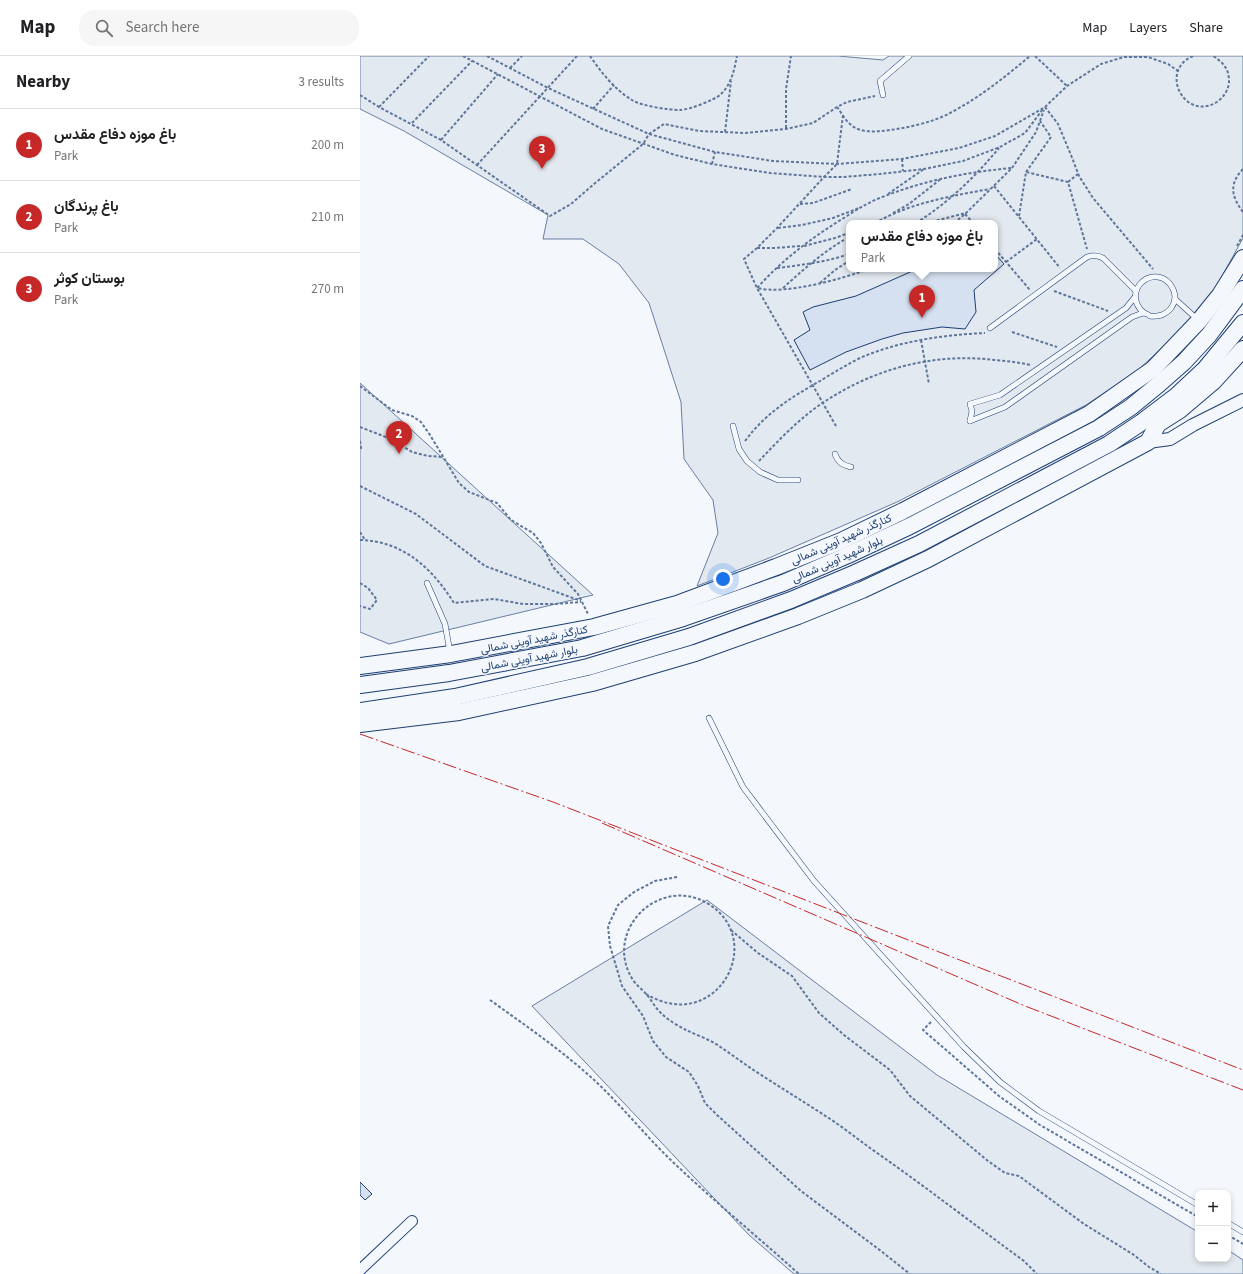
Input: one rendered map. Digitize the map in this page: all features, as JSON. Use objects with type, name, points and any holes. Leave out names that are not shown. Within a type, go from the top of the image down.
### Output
[{"type":"main road","name":"کنارگذر شهید آوینی شمالی","points":[[360,666],[451,654],[594,627],[677,604],[841,541],[903,511],[1089,414],[1154,369],[1199,321],[1220,295],[1243,258]]},
{"type":"main road","name":"بلوار شهید آوینی شمالی","points":[[360,685],[449,673],[582,648],[683,618],[783,583],[848,556],[910,526],[1099,428],[1131,407],[1184,362],[1209,335],[1243,289]]},
{"type":"main road","name":"بلوار شهید آوینی شمالی","points":[[360,711],[455,697],[588,667],[689,637],[791,600],[855,574],[919,544],[1109,444],[1142,422],[1174,397],[1205,369],[1243,323]]},
{"type":"main road","points":[[360,724],[459,712],[592,683],[695,653],[798,616],[862,590],[928,559],[1148,442],[1158,424],[1180,410],[1214,382],[1243,349]]},
{"type":"street","points":[[1148,442],[1170,439],[1193,425],[1243,400]]},
{"type":"street","points":[[360,1270],[412,1221]]},
{"type":"lane","points":[[883,95],[880,81],[909,56]]},
{"type":"lane","points":[[990,328],[1089,256],[1098,255],[1103,258],[1136,291]]},
{"type":"lane","points":[[1149,277],[1162,278],[1168,281],[1172,286],[1175,299],[1169,311],[1157,316],[1150,316],[1139,309],[1135,297],[1136,291],[1139,285],[1149,277]]},
{"type":"lane","points":[[1135,297],[1126,308],[1117,315],[1000,395],[970,404],[972,411],[970,421],[1005,407],[1132,317],[1144,313]]},
{"type":"lane","points":[[1175,299],[1199,321]]},
{"type":"lane","points":[[733,426],[739,449],[748,461],[760,472],[778,480],[798,480]]},
{"type":"lane","points":[[835,454],[843,465],[851,467]]},
{"type":"lane","points":[[428,583],[445,624],[451,654]]},
{"type":"lane","points":[[709,718],[743,787],[814,881],[969,1052],[1000,1082],[1039,1111],[1195,1203]]},
{"type":"lane","points":[[1231,1225],[1243,1232]]},
{"type":"path","points":[[378,107],[429,56]]},
{"type":"path","points":[[463,56],[602,129],[675,155],[712,164],[770,173],[824,177],[880,174],[924,169],[963,161],[1000,147],[1025,133],[1045,107],[1067,86],[1101,64],[1124,57],[1148,57],[1168,64],[1178,71]]},
{"type":"path","points":[[487,56],[593,110],[649,134],[715,152],[773,161],[837,164],[902,159],[959,148],[995,136],[1045,107]]},
{"type":"path","points":[[510,68],[522,56]]},
{"type":"path","points":[[477,165],[577,56]]},
{"type":"path","points":[[590,56],[614,85],[633,101],[653,107],[681,110],[700,104],[720,95],[731,80]]},
{"type":"path","points":[[725,132],[731,80],[737,56]]},
{"type":"path","points":[[786,129],[786,89],[791,56]]},
{"type":"path","points":[[837,106],[849,124],[856,129],[869,132],[894,130],[919,124],[948,114],[973,99],[1030,56]]},
{"type":"path","points":[[1035,56],[1067,86]]},
{"type":"path","points":[[1193,56],[1182,63],[1176,79],[1177,88],[1187,101],[1195,105],[1204,106],[1220,100],[1226,93],[1229,84],[1229,76],[1226,67],[1220,60],[1213,56]]},
{"type":"path","points":[[412,124],[472,60]]},
{"type":"path","points":[[441,140],[498,74]]},
{"type":"path","points":[[593,110],[614,85]]},
{"type":"path","points":[[360,95],[378,107],[441,140],[550,216],[571,204],[643,144],[649,134],[664,124],[699,130],[745,133],[786,129],[813,123],[837,106],[847,102],[883,95]]},
{"type":"path","points":[[958,220],[1012,168],[1036,132],[1045,107]]},
{"type":"path","points":[[1045,107],[1058,124],[1078,174],[1093,198],[1148,264],[1162,278]]},
{"type":"path","points":[[836,426],[822,404],[757,288],[744,259],[777,228],[837,164],[843,115]]},
{"type":"path","points":[[1018,216],[1026,172],[1051,137],[1040,121]]},
{"type":"path","points":[[920,220],[954,195],[980,170],[1000,147]]},
{"type":"path","points":[[712,164],[715,152]]},
{"type":"path","points":[[902,159],[903,171]]},
{"type":"path","points":[[883,196],[943,178],[980,170],[1012,168]]},
{"type":"path","points":[[757,288],[776,268],[801,246],[824,229],[883,196],[924,169]]},
{"type":"path","points":[[1243,169],[1237,175],[1233,189],[1234,198],[1243,212]]},
{"type":"path","points":[[1026,172],[1068,182]]},
{"type":"path","points":[[1068,182],[1078,174]]},
{"type":"path","points":[[880,220],[909,204],[943,178]]},
{"type":"path","points":[[1068,182],[1089,256]]},
{"type":"path","points":[[994,186],[1064,274]]},
{"type":"path","points":[[799,204],[813,203],[852,189]]},
{"type":"path","points":[[889,215],[954,195],[991,189]]},
{"type":"path","points":[[777,228],[802,225],[833,218],[865,205]]},
{"type":"path","points":[[939,220],[966,213]]},
{"type":"path","points":[[966,213],[970,220]]},
{"type":"path","points":[[757,248],[801,246],[846,234]]},
{"type":"path","points":[[782,289],[809,264],[846,239]]},
{"type":"path","points":[[1006,262],[1037,239]]},
{"type":"path","points":[[998,253],[1035,295]]},
{"type":"path","points":[[776,268],[809,264],[846,255]]},
{"type":"path","points":[[819,283],[846,263]]},
{"type":"path","points":[[757,288],[766,290],[782,289],[819,283],[860,272]]},
{"type":"path","points":[[1045,288],[1117,315]]},
{"type":"path","points":[[739,449],[750,434],[779,406],[812,385],[860,358],[881,350],[921,340],[988,333],[990,328]]},
{"type":"path","points":[[1012,332],[1066,350]]},
{"type":"path","points":[[921,340],[929,384]]},
{"type":"path","points":[[754,467],[797,423],[822,404],[849,387],[889,370],[946,358],[984,358],[1022,363],[1040,368]]},
{"type":"path","points":[[360,386],[392,410],[412,416],[420,422],[430,435],[459,483],[469,492],[497,503],[511,520],[533,533],[541,543],[553,567],[578,594],[594,627]]},
{"type":"path","points":[[360,427],[391,439],[412,452],[428,456],[443,457]]},
{"type":"path","points":[[360,440],[360,450]]},
{"type":"path","points":[[360,486],[416,514],[485,566],[582,602]]},
{"type":"path","points":[[360,532],[365,540]]},
{"type":"path","points":[[360,540],[384,543],[398,548],[416,559],[447,591],[454,603],[494,599],[523,604],[582,602]]},
{"type":"path","points":[[360,583],[368,588],[377,600],[370,609],[360,606]]},
{"type":"path","points":[[677,877],[655,881],[634,892],[618,905],[608,926],[610,946],[622,986],[643,1016],[653,1041],[666,1057],[689,1072],[698,1086],[705,1102],[755,1150],[801,1191],[910,1274]]},
{"type":"path","points":[[1037,1274],[1024,1261],[924,1186],[826,1116],[755,1071],[716,1044],[685,1029],[662,1015],[633,980],[626,962],[624,953],[627,934],[636,917],[651,904],[668,897],[678,896],[696,898],[709,904],[720,914],[730,930],[758,954],[792,976],[819,1013],[844,1035],[890,1070],[910,1096],[988,1161],[1005,1173],[1019,1176],[1084,1224],[1134,1255],[1161,1274]]},
{"type":"path","points":[[646,994],[663,1003],[682,1005],[701,1001],[713,994],[723,984],[732,967],[734,948],[730,930]]},
{"type":"path","points":[[490,1000],[585,1071],[626,1112],[659,1149],[710,1197],[761,1239],[799,1274]]},
{"type":"path","points":[[1231,1237],[1243,1244]]},
{"type":"shaded area","points":[[360,56],[838,56],[883,60],[889,56],[1243,56],[1243,238],[1215,289],[1178,333],[1137,371],[1086,405],[897,502],[769,558],[697,586],[718,533],[713,500],[684,459],[681,402],[649,303],[619,264],[583,239],[543,239],[548,215],[404,131],[360,109]]},
{"type":"shaded area","points":[[360,383],[593,595],[389,644],[360,632]]},
{"type":"shaded area","points":[[707,900],[937,1075],[1195,1230],[1195,1262],[1231,1262],[1231,1252],[1243,1260],[1243,1274],[794,1274],[749,1235],[532,1006]]},
{"type":"building","points":[[998,257],[1004,264],[998,269]]},
{"type":"building","points":[[910,272],[995,272],[974,290],[976,312],[965,329],[942,327],[903,333],[846,352],[810,370],[794,340],[810,330],[803,312],[813,307],[856,296]]},
{"type":"building","points":[[360,1182],[372,1194],[365,1200],[360,1195]]},
{"type":"power","points":[[360,734],[553,802],[1243,1070]]},
{"type":"power","points":[[602,823],[1025,1006],[1243,1090]]},
{"type":"place","name":"بوستان کوثر","points":[[542,169]]},
{"type":"place","name":"باغ موزه دفاع مقدس","points":[[922,318]]},
{"type":"place","name":"باغ پرندگان","points":[[399,454]]}]
